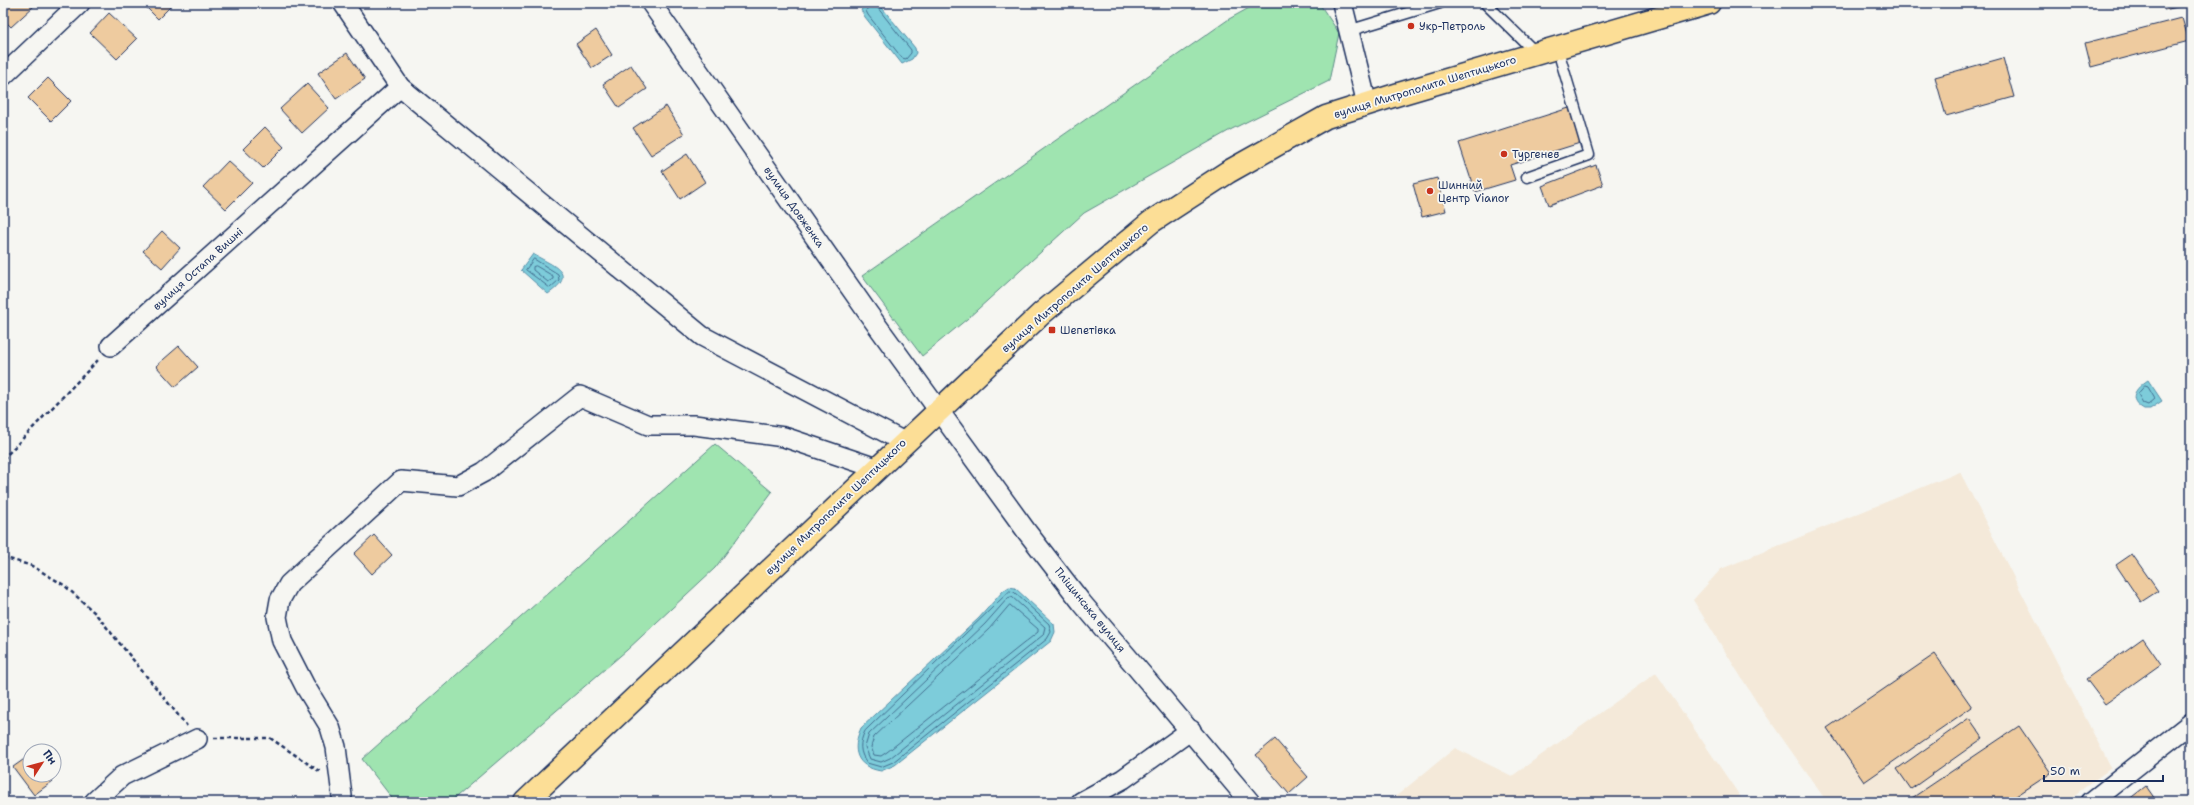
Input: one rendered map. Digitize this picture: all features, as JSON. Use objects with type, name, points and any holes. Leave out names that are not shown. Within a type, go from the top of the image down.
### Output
[{"type":"main road","name":"вулиця Митрополита Шептицького","points":[[525,802],[876,468],[1041,314],[1151,222],[1228,172],[1326,117],[1556,47],[1710,3]]},
{"type":"street","points":[[3,76],[80,3]]},
{"type":"street","points":[[343,3],[400,87],[702,336],[904,442]]},
{"type":"street","name":"вулиця Довженка","points":[[651,3],[868,313],[939,410]]},
{"type":"street","points":[[1342,3],[1367,104]]},
{"type":"street","name":"вулиця Остапа Вишні","points":[[111,346],[400,87]]},
{"type":"street","points":[[342,796],[336,747],[330,727],[305,686],[282,641],[277,617],[280,600],[289,584],[401,481],[458,486],[484,472],[580,396],[648,425],[694,425],[784,437],[876,468]]},
{"type":"street","name":"Пліщинська вулиця","points":[[939,410],[1027,532],[1082,603],[1191,730],[1250,802]]},
{"type":"street","points":[[2092,802],[2191,723]]},
{"type":"street","points":[[1081,802],[1123,779],[1191,730]]},
{"type":"street","points":[[94,802],[122,776],[197,738]]},
{"type":"lane","points":[[1348,31],[1440,3]]},
{"type":"lane","points":[[1485,3],[1536,53]]},
{"type":"lane","points":[[1526,177],[1589,155],[1556,47]]},
{"type":"path","points":[[3,459],[111,346]]},
{"type":"path","points":[[3,557],[32,566],[64,585],[90,608],[197,738],[270,738],[320,771],[342,796]]},
{"type":"shaded area","points":[[1960,472],[2111,768],[2065,802],[1827,802],[1756,701],[1693,600],[1721,569]]},
{"type":"shaded area","points":[[1656,673],[1744,802],[1389,802],[1455,748],[1512,776]]},
{"type":"green space","points":[[1258,3],[1319,3],[1339,33],[1329,81],[1232,129],[1084,213],[967,319],[922,356],[862,276],[1229,19]]},
{"type":"green space","points":[[715,444],[772,492],[715,568],[627,650],[450,802],[395,802],[362,759]]},
{"type":"water","points":[[868,3],[878,3],[915,48],[916,53],[912,59],[902,64],[865,17],[861,10]]},
{"type":"water","points":[[533,254],[555,266],[562,275],[562,281],[548,294],[521,270]]},
{"type":"water","points":[[2148,380],[2162,401],[2150,409],[2144,409],[2135,401],[2134,398],[2140,386]]},
{"type":"water","points":[[1009,587],[1015,588],[1054,624],[1055,632],[1051,641],[895,765],[881,771],[866,766],[861,761],[856,750],[856,743],[861,728],[979,618],[1003,591]]},
{"type":"building","points":[[3,3],[31,3],[34,6],[11,27],[3,19]]},
{"type":"building","points":[[142,3],[174,3],[158,19]]},
{"type":"building","points":[[2163,3],[2191,3],[2191,4],[2164,10]]},
{"type":"building","points":[[109,13],[137,39],[117,59],[90,33]]},
{"type":"building","points":[[2182,18],[2189,41],[2091,67],[2085,43]]},
{"type":"building","points":[[596,30],[612,55],[592,68],[576,44]]},
{"type":"building","points":[[347,53],[365,79],[336,99],[318,73]]},
{"type":"building","points":[[2003,58],[2014,97],[1946,116],[1935,77]]},
{"type":"building","points":[[631,65],[647,89],[619,108],[603,84]]},
{"type":"building","points":[[48,78],[71,101],[51,121],[28,98]]},
{"type":"building","points":[[307,84],[329,108],[302,133],[280,109]]},
{"type":"building","points":[[666,106],[684,134],[651,155],[633,128]]},
{"type":"building","name":"Тургенев","points":[[1569,108],[1580,143],[1510,165],[1515,180],[1475,192],[1459,143]]},
{"type":"building","points":[[265,127],[284,147],[263,168],[243,149]]},
{"type":"building","points":[[687,154],[705,182],[680,199],[662,171]]},
{"type":"building","points":[[228,161],[252,183],[226,209],[203,187]]},
{"type":"building","points":[[1596,165],[1603,185],[1549,205],[1542,186]]},
{"type":"building","points":[[1437,178],[1446,211],[1422,217],[1413,184]]},
{"type":"building","points":[[162,231],[180,248],[162,268],[143,251]]},
{"type":"building","points":[[179,346],[198,367],[175,387],[156,366]]},
{"type":"building","points":[[374,535],[392,555],[372,574],[354,554]]},
{"type":"building","points":[[2132,554],[2158,591],[2141,602],[2116,565]]},
{"type":"building","points":[[2143,638],[2161,664],[2105,704],[2086,679]]},
{"type":"building","points":[[1935,654],[1972,707],[1864,782],[1827,728]]},
{"type":"building","points":[[1969,718],[1983,738],[1911,789],[1897,769]]},
{"type":"building","points":[[2019,726],[2051,773],[2007,802],[1906,802]]},
{"type":"building","points":[[1275,739],[1308,777],[1289,794],[1256,755]]},
{"type":"building","points":[[22,761],[22,779],[13,767]]},
{"type":"building","points":[[25,783],[50,783],[34,795]]},
{"type":"building","points":[[2146,786],[2157,802],[2129,802],[2128,800]]},
{"type":"building","points":[[3,793],[10,802],[3,802]]},
{"type":"place","name":"Укр-Петроль","points":[[1411,26]]},
{"type":"place","name":"Тургенев","points":[[1504,154]]},
{"type":"place","name":"Шинний Центр Vianor","points":[[1430,191]]},
{"type":"place","name":"Шепетівка","points":[[1052,330]]}]
